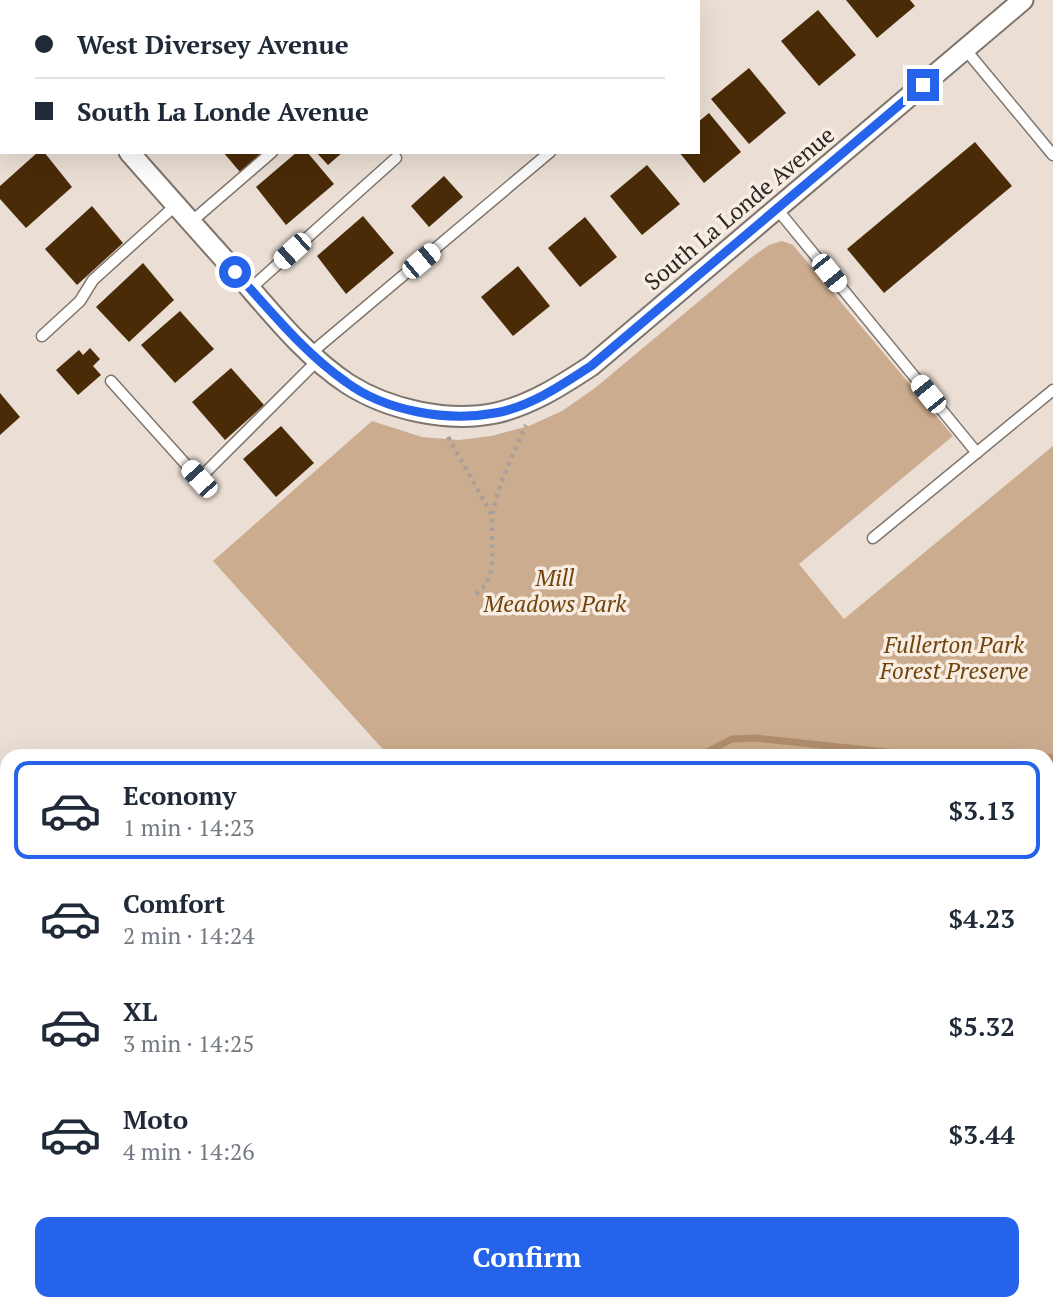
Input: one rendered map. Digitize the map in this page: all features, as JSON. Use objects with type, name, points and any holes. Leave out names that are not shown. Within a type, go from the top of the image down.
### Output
[{"type":"street","name":"South La Londe Avenue","points":[[131,154],[250,289],[315,357],[348,384],[380,401],[434,413],[496,413],[538,397],[591,366],[1023,0]]},
{"type":"lane","points":[[965,49],[1053,155]]},
{"type":"lane","points":[[191,222],[270,154]]},
{"type":"lane","points":[[111,381],[199,479],[315,357],[548,154]]},
{"type":"lane","points":[[250,289],[396,158]]},
{"type":"lane","points":[[43,336],[80,301],[93,280],[176,205]]},
{"type":"lane","points":[[777,209],[977,453]]},
{"type":"lane","points":[[873,538],[1053,390]]},
{"type":"path","points":[[477,594],[488,581],[492,569],[492,515],[504,476],[538,397]]},
{"type":"path","points":[[434,413],[492,515]]},
{"type":"green space","name":"Mill Meadows Park","points":[[782,241],[793,245],[953,436],[799,564],[844,619],[1053,446],[1053,749],[383,749],[213,561],[372,421],[422,437],[459,440],[491,436],[529,426],[562,411],[595,388],[769,245]]},
{"type":"building","points":[[846,0],[910,0],[915,6],[877,38]]},
{"type":"building","points":[[818,10],[856,55],[819,86],[781,41]]},
{"type":"building","points":[[749,68],[786,113],[749,144],[711,99]]},
{"type":"building","points":[[709,113],[741,152],[704,183],[681,154],[700,154],[700,120]]},
{"type":"building","points":[[975,142],[1012,186],[884,293],[847,249]]},
{"type":"building","points":[[36,154],[46,154],[72,187],[26,228],[0,199],[0,186]]},
{"type":"building","points":[[225,154],[262,154],[240,172]]},
{"type":"building","points":[[295,154],[309,154],[334,184],[286,225],[256,187]]},
{"type":"building","points":[[318,154],[341,154],[328,165]]},
{"type":"building","points":[[647,165],[680,204],[642,235],[610,196]]},
{"type":"building","points":[[444,176],[463,197],[429,227],[411,206]]},
{"type":"building","points":[[92,206],[123,243],[77,285],[45,249]]},
{"type":"building","points":[[363,216],[394,253],[346,294],[317,256]]},
{"type":"building","points":[[585,217],[617,257],[580,287],[548,248]]},
{"type":"building","points":[[143,263],[174,300],[129,342],[96,307]]},
{"type":"building","points":[[518,266],[550,306],[513,336],[481,297]]},
{"type":"building","points":[[180,311],[214,349],[175,383],[141,345]]},
{"type":"building","points":[[90,348],[100,359],[93,366],[101,375],[78,395],[56,370],[79,350],[83,355]]},
{"type":"building","points":[[231,368],[264,405],[225,440],[192,402]]},
{"type":"building","points":[[0,393],[20,417],[0,435]]},
{"type":"building","points":[[281,426],[314,463],[276,497],[243,459]]},
{"type":"waterway","points":[[713,749],[732,739],[755,738],[858,749]]},
{"type":"route","points":[[235,272],[318,360],[348,384],[380,401],[423,412],[467,415],[496,413],[526,403],[591,366],[923,85]]},
{"type":"park label","name":"Fullerton Park Forest Preserve","points":[[954,657]]}]
